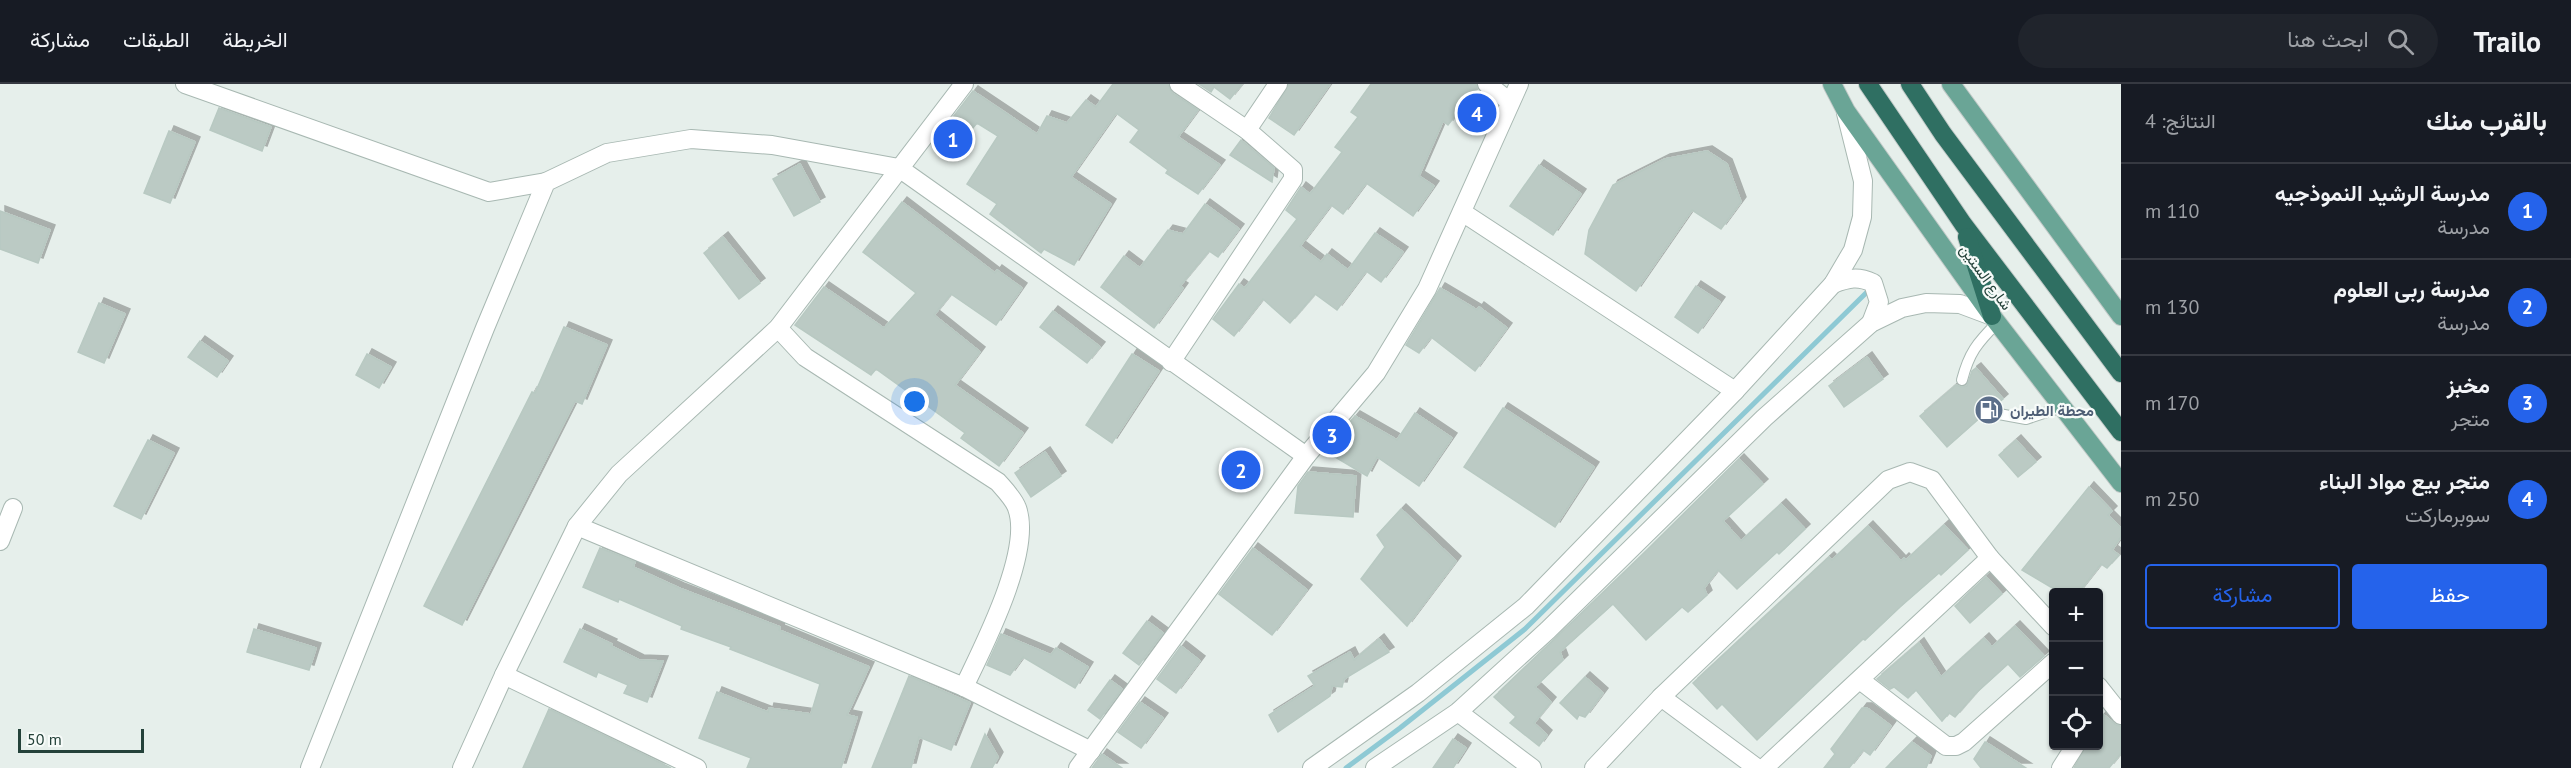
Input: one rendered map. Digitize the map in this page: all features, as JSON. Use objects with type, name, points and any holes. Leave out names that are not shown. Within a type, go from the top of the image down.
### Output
[{"type":"highway","name":"شارع الستين","points":[[1868,84],[1962,224],[2121,432]]},
{"type":"highway","points":[[1910,84],[1942,134],[2121,374]]},
{"type":"highway","points":[[1962,224],[1994,319]]},
{"type":"main road","name":"شارع الستين","points":[[1832,84],[1846,111],[1994,319],[2121,483]]},
{"type":"main road","points":[[1951,84],[2121,316]]},
{"type":"street","points":[[185,84],[489,192],[546,182],[607,153],[691,138],[772,145],[899,168],[1306,456]]},
{"type":"street","points":[[462,768],[504,675],[577,526],[619,474],[778,328],[964,84]]},
{"type":"street","points":[[1172,362],[1293,179],[1293,170],[1247,130],[1179,84]]},
{"type":"street","points":[[1247,130],[1278,84]]},
{"type":"street","points":[[1487,84],[1510,102]]},
{"type":"street","points":[[1078,768],[1306,456],[1376,374],[1427,289],[1519,84]]},
{"type":"street","points":[[1312,768],[1418,693],[1526,606],[1735,391],[1833,284],[1853,250],[1862,218],[1863,181],[1846,111]]},
{"type":"street","points":[[310,768],[485,327],[546,182]]},
{"type":"street","points":[[1462,212],[1735,391]]},
{"type":"street","points":[[1833,284],[1847,278],[1861,277],[1873,283],[1879,302],[1871,324]]},
{"type":"street","points":[[1375,768],[1458,712],[1548,630],[1764,418],[1871,324],[1902,308],[1926,303],[1960,304],[1994,319]]},
{"type":"street","points":[[778,328],[805,357],[998,482],[1017,507],[1020,539],[1010,582],[995,623],[964,687]]},
{"type":"street","points":[[1594,768],[1661,697],[1888,480],[1910,472],[1932,480],[1990,558],[2049,622]]},
{"type":"street","points":[[0,541],[13,508]]},
{"type":"street","points":[[577,526],[964,687],[1090,751]]},
{"type":"street","points":[[1764,768],[1990,558]]},
{"type":"street","points":[[1860,680],[1946,746],[1956,746],[1964,742],[2049,666]]},
{"type":"street","points":[[504,675],[697,768]]},
{"type":"street","points":[[1661,697],[1757,768]]},
{"type":"street","points":[[2103,701],[2121,715]]},
{"type":"street","points":[[1458,712],[1533,768]]},
{"type":"street","points":[[2061,768],[2073,750]]},
{"type":"lane","points":[[1962,380],[1968,358],[1994,319]]},
{"type":"lane","points":[[1988,412],[2026,419],[2062,407]]},
{"type":"building","points":[[1113,84],[1168,84],[1172,93],[1198,110],[1178,137],[1220,165],[1198,194],[1166,173],[1168,170],[1130,142],[1139,130],[1116,113],[1071,177],[1111,204],[1074,265],[1044,249],[1041,253],[990,214],[997,204],[967,184],[998,136],[977,123],[972,129],[953,117],[973,91],[1037,134],[1047,116],[1067,123],[1086,100],[1096,107]]},
{"type":"building","points":[[1199,84],[1242,84],[1230,99],[1214,87],[1211,92]]},
{"type":"building","points":[[1289,84],[1330,84],[1294,135],[1269,118]]},
{"type":"building","points":[[1371,84],[1476,84],[1477,88],[1448,125],[1443,121],[1419,176],[1434,186],[1413,216],[1366,183],[1343,214],[1331,205],[1300,246],[1321,262],[1327,254],[1348,270],[1375,233],[1403,252],[1381,282],[1366,271],[1337,310],[1315,294],[1290,323],[1263,299],[1234,336],[1213,319],[1239,284],[1245,288],[1297,219],[1286,210],[1301,187],[1310,194],[1342,152],[1335,147],[1358,117],[1351,112]]},
{"type":"building","points":[[219,108],[271,127],[262,151],[210,130]]},
{"type":"building","points":[[169,131],[195,142],[170,203],[144,193]]},
{"type":"building","points":[[1241,140],[1274,168],[1272,182],[1230,155]]},
{"type":"building","points":[[1707,151],[1727,164],[1741,202],[1721,229],[1692,210],[1636,291],[1585,254],[1589,230],[1613,185],[1665,159]]},
{"type":"building","points":[[800,164],[820,202],[794,216],[773,179]]},
{"type":"building","points":[[1539,165],[1581,194],[1553,235],[1510,206]]},
{"type":"building","points":[[902,202],[995,273],[997,270],[1022,288],[996,325],[951,294],[934,315],[980,352],[955,385],[1023,433],[999,466],[961,438],[965,433],[876,369],[871,375],[795,325],[824,287],[884,328],[916,293],[863,252]]},
{"type":"building","points":[[1205,204],[1239,229],[1218,257],[1209,251],[1180,286],[1183,288],[1154,328],[1101,287],[1124,256],[1140,268],[1168,230],[1183,234]]},
{"type":"building","points":[[0,211],[50,230],[38,263],[0,249]]},
{"type":"building","points":[[723,237],[760,283],[739,299],[704,253]]},
{"type":"building","points":[[1696,286],[1720,302],[1698,333],[1675,317]]},
{"type":"building","points":[[1440,288],[1477,310],[1479,307],[1507,328],[1475,371],[1431,337],[1419,353],[1406,345]]},
{"type":"building","points":[[99,303],[125,314],[104,363],[78,352]]},
{"type":"building","points":[[1053,311],[1100,347],[1087,363],[1040,327]]},
{"type":"building","points":[[564,327],[607,345],[582,404],[575,401],[462,625],[424,606],[532,392],[535,393]]},
{"type":"building","points":[[200,341],[228,361],[217,377],[188,357]]},
{"type":"building","points":[[367,354],[391,367],[379,388],[356,375]]},
{"type":"building","points":[[1132,354],[1159,371],[1112,443],[1086,425]]},
{"type":"building","points":[[1867,357],[1883,379],[1844,407],[1829,386]]},
{"type":"building","points":[[1976,368],[2003,399],[1995,406],[1983,407],[1982,416],[1947,447],[1920,416],[1956,385],[1967,386],[1972,371]]},
{"type":"building","points":[[1503,408],[1594,467],[1555,527],[1464,467]]},
{"type":"building","points":[[1415,413],[1452,438],[1419,486],[1377,457],[1367,476],[1325,451],[1355,416],[1397,440]]},
{"type":"building","points":[[148,440],[174,453],[141,519],[114,506]]},
{"type":"building","points":[[2016,440],[2036,462],[2018,477],[1999,455]]},
{"type":"building","points":[[1045,452],[1061,476],[1031,497],[1015,473]]},
{"type":"building","points":[[1739,459],[1763,484],[1723,521],[1741,541],[1781,504],[1805,529],[1737,589],[1718,570],[1704,588],[1707,595],[1688,612],[1682,607],[1646,640],[1613,604],[1560,652],[1563,660],[1535,687],[1551,702],[1534,723],[1547,735],[1539,746],[1510,723],[1516,717],[1494,697]]},
{"type":"building","points":[[1308,472],[1356,476],[1353,517],[1295,513],[1298,486]]},
{"type":"building","points":[[2089,487],[2112,511],[2108,515],[2121,528],[2121,537],[2112,550],[2119,555],[2107,568],[2101,564],[2082,588],[2052,588],[2022,570]]},
{"type":"building","points":[[1401,509],[1456,561],[1407,626],[1361,579],[1385,547],[1377,535]]},
{"type":"building","points":[[1944,525],[1968,550],[1941,575],[1939,573],[1900,607],[1865,640],[1863,639],[1757,740],[1722,704],[1717,709],[1693,683],[1829,557],[1832,560],[1868,526],[1901,561],[1904,558],[1906,560]]},
{"type":"building","points":[[600,548],[635,562],[633,567],[679,588],[780,627],[779,630],[869,667],[847,715],[857,717],[841,768],[747,768],[751,758],[699,738],[717,692],[768,712],[769,708],[811,714],[820,684],[681,629],[682,626],[619,599],[618,602],[583,587]]},
{"type":"building","points":[[1253,548],[1307,590],[1272,635],[1219,594]]},
{"type":"building","points":[[1986,577],[2002,594],[1970,623],[1955,606]]},
{"type":"building","points":[[1147,621],[1163,633],[1139,665],[1123,653]]},
{"type":"building","points":[[2015,626],[2044,656],[2020,677],[2008,664],[1975,694],[1955,717],[1949,713],[1942,721],[1916,690],[1908,698],[1894,687],[1890,689],[1877,679],[1919,643],[1941,677],[1984,638],[1992,647]]},
{"type":"building","points":[[254,629],[316,648],[309,670],[247,652]]},
{"type":"building","points":[[580,629],[639,660],[663,661],[647,702],[624,693],[628,685],[598,672],[596,677],[564,662]]},
{"type":"building","points":[[1001,634],[1051,655],[1056,648],[1088,667],[1075,688],[1023,657],[1010,675],[987,665]]},
{"type":"building","points":[[1379,639],[1389,652],[1344,679],[1342,687],[1332,686],[1330,696],[1278,732],[1269,715],[1315,686],[1308,676],[1350,652],[1354,660]]},
{"type":"building","points":[[1181,646],[1200,661],[1176,693],[1157,679]]},
{"type":"building","points":[[909,676],[970,703],[951,750],[919,737],[911,768],[872,768]]},
{"type":"building","points":[[1585,677],[1603,693],[1585,717],[1579,715],[1577,719],[1560,703]]},
{"type":"building","points":[[1110,680],[1122,689],[1100,719],[1088,710]]},
{"type":"building","points":[[1140,702],[1163,718],[1141,748],[1118,732]]},
{"type":"building","points":[[1862,708],[1867,708],[1891,726],[1870,755],[1863,750],[1849,768],[1824,768],[1835,754],[1831,749]]},
{"type":"building","points":[[549,709],[671,768],[523,768]]},
{"type":"building","points":[[2103,714],[2116,725],[2121,726],[2121,753],[2109,768],[2074,768],[2084,750],[2103,750]]},
{"type":"building","points":[[985,734],[998,757],[992,768],[971,768]]},
{"type":"building","points":[[1453,739],[1466,748],[1453,768],[1433,768]]},
{"type":"building","points":[[1912,742],[1931,756],[1926,768],[1886,768]]},
{"type":"building","points":[[1985,742],[2026,768],[1981,768],[1974,759]]},
{"type":"building","points":[[1102,754],[1122,768],[1092,768]]},
{"type":"waterway","points":[[1346,768],[1525,629],[1866,293]]},
{"type":"place","name":"متجر بيع مواد البناء","points":[[1477,113]]},
{"type":"place","name":"مدرسة الرشيد النموذجيه","points":[[953,139]]},
{"type":"place","name":"محطة الطيران","points":[[1989,410]]},
{"type":"place","name":"مخبز","points":[[1332,435]]},
{"type":"place","name":"مدرسة ربى العلوم","points":[[1241,470]]}]
